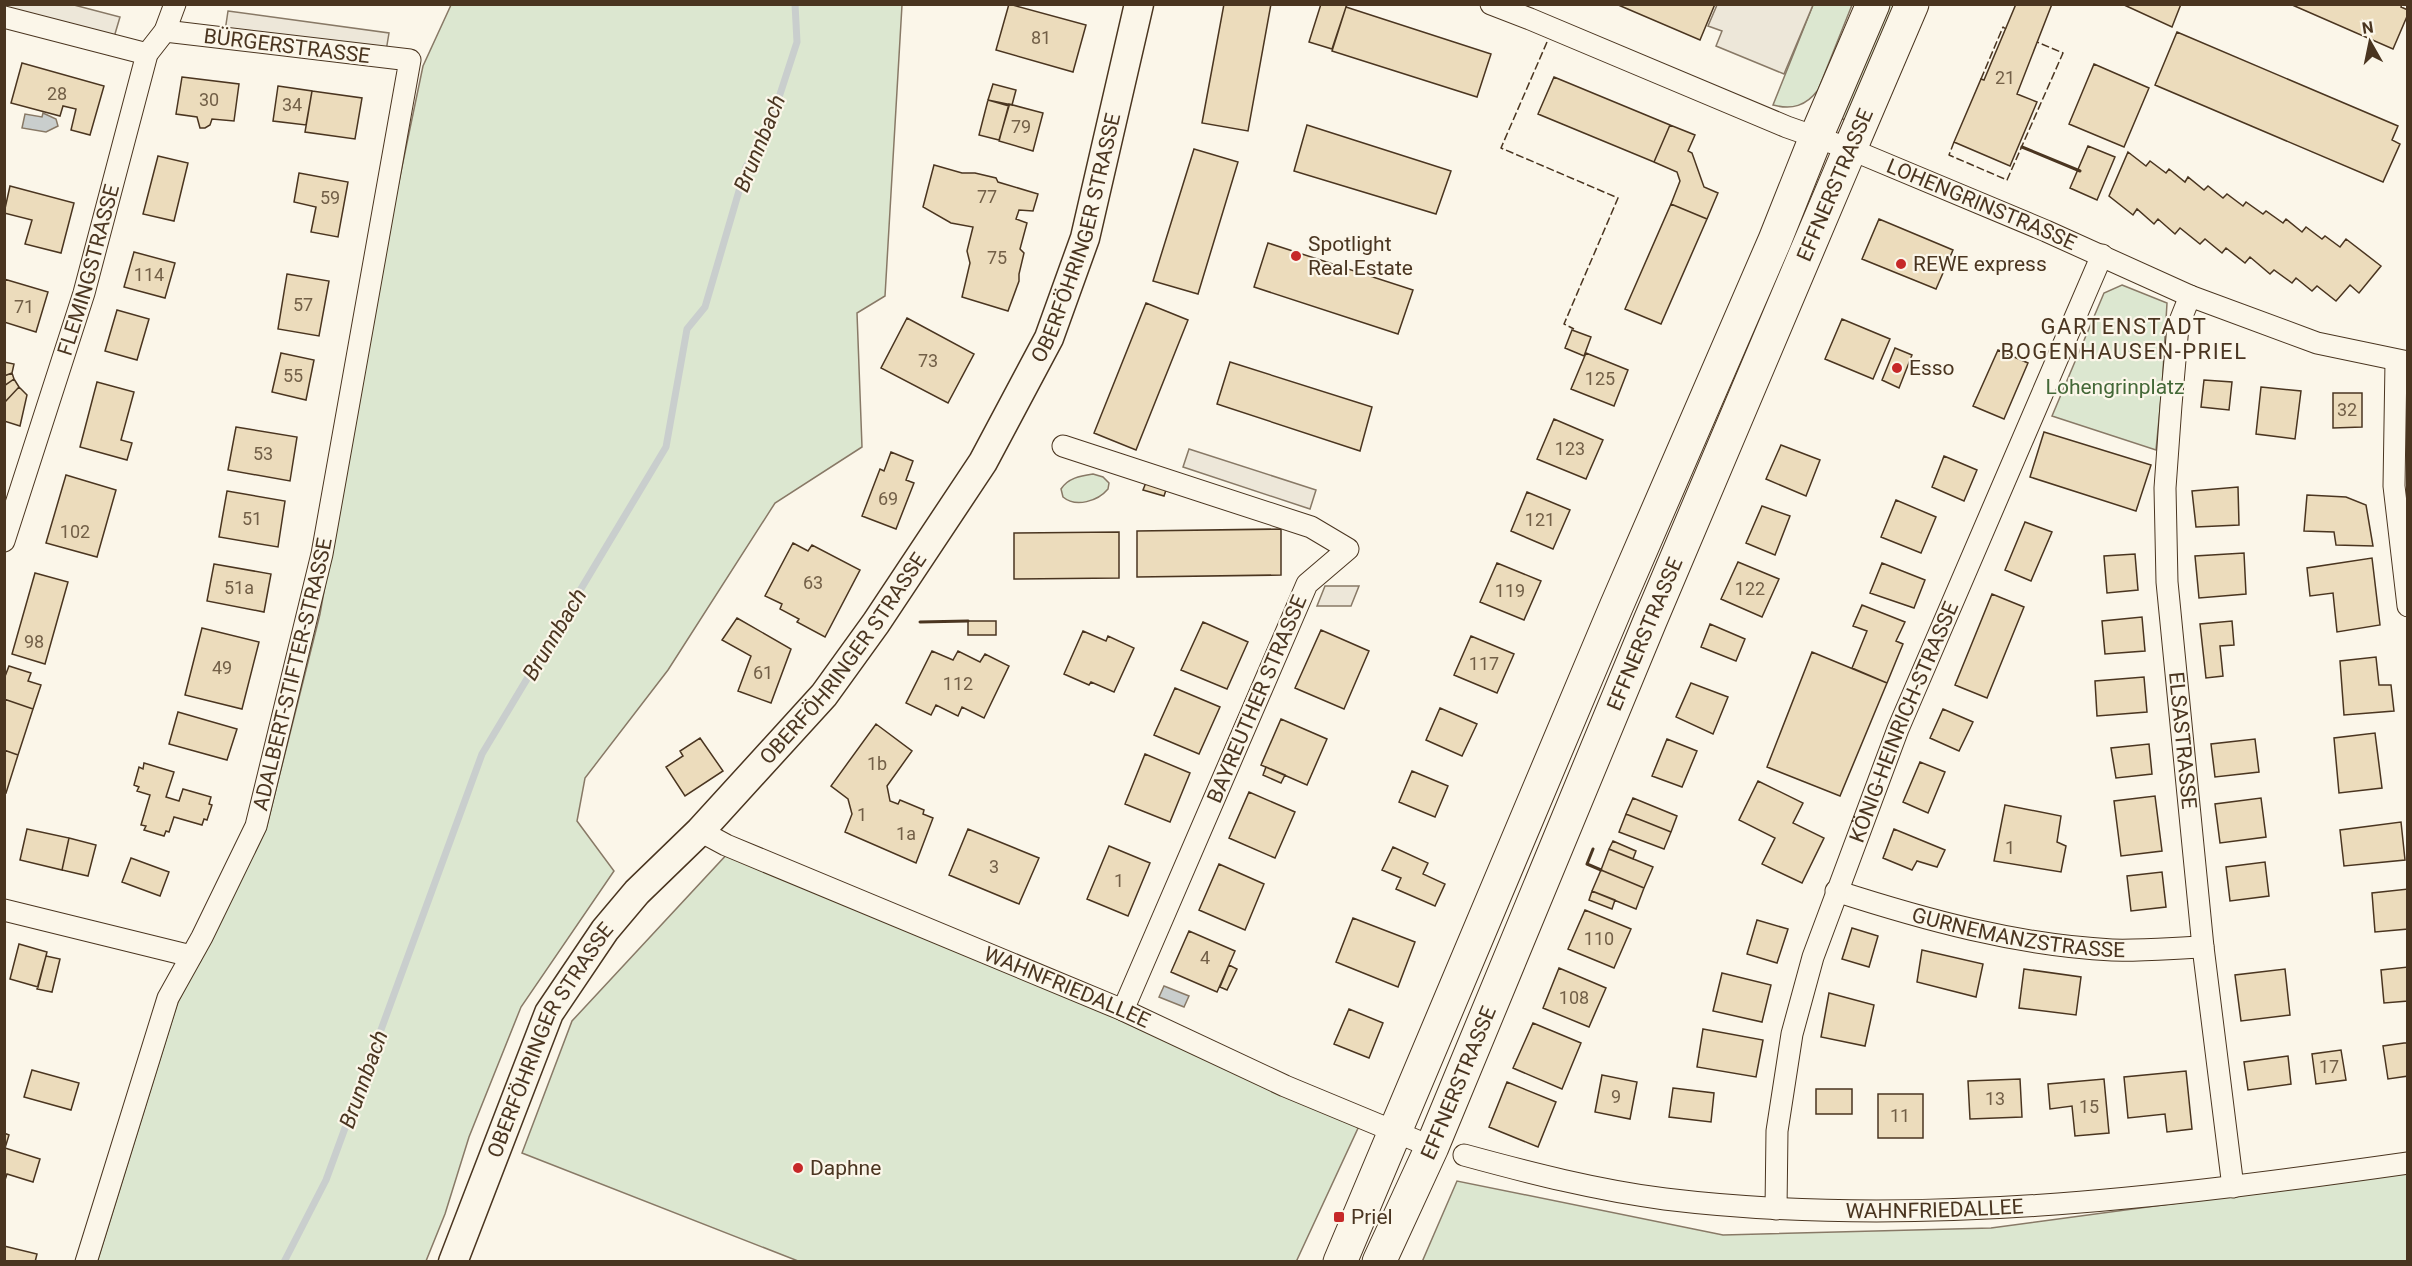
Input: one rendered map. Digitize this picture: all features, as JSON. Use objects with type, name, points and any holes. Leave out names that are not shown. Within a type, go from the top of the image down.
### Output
[{"type":"main road","name":"OBERFÖHRINGER STRASSE","points":[[453,1262],[549,1013],[605,930],[637,892],[700,831],[824,695],[876,623],[983,462],[1049,338],[1085,238],[1139,4]]},
{"type":"main road","name":"EFFNERSTRASSE","points":[[1340,1262],[1873,4]]},
{"type":"main road","name":"EFFNERSTRASSE","points":[[1379,1262],[1432,1147],[1650,621],[1912,4]]},
{"type":"street","name":"FLEMINGSTRASSE","points":[[4,541],[84,293],[147,54],[165,31],[176,4]]},
{"type":"street","name":"LOHENGRINSTRASSE","points":[[1491,4],[1850,149],[2102,255],[2190,296],[2317,343],[2402,362]]},
{"type":"street","points":[[4,17],[147,54]]},
{"type":"street","name":"BÜRGERSTRASSE","points":[[165,31],[410,60]]},
{"type":"street","name":"ADALBERT-STIFTER-STRASSE","points":[[86,1262],[168,998],[256,826],[322,554],[410,60]]},
{"type":"street","name":"KÖNIG-HEINRICH-STRASSE","points":[[1776,1209],[1777,1131],[1792,1034],[1813,957],[1899,729],[2102,255]]},
{"type":"street","name":"ELSASTRASSE","points":[[2190,296],[2178,326],[2166,465],[2167,582],[2203,947],[2234,1187]]},
{"type":"street","points":[[2402,362],[2394,486],[2408,606]]},
{"type":"street","name":"BAYREUTHER STRASSE","points":[[1063,446],[1311,527],[1348,549],[1307,584],[1123,1010]]},
{"type":"street","name":"WAHNFRIEDALLEE","points":[[700,831],[726,845],[1123,1010],[1285,1086],[1432,1147]]},
{"type":"street","name":"GURNEMANZSTRASSE","points":[[1836,891],[1920,918],[2008,938],[2112,950],[2203,947]]},
{"type":"street","points":[[4,910],[191,956]]},
{"type":"street","name":"WAHNFRIEDALLEE","points":[[1464,1155],[1570,1183],[1664,1199],[1776,1209],[1955,1209],[2095,1202],[2234,1187],[2408,1163]]},
{"type":"green space","points":[[451,5],[902,5],[885,296],[857,313],[862,447],[775,503],[668,670],[585,778],[577,821],[614,871],[521,1007],[469,1137],[445,1214],[426,1261],[97,1262],[177,1004],[266,829],[320,614],[384,253],[423,66]]},
{"type":"green space","points":[[1813,5],[1852,5],[1818,90],[1809,100],[1792,107],[1773,105]]},
{"type":"green space","points":[[1886,5],[1897,5],[1845,120],[1840,118]]},
{"type":"green space","name":"Lohengrinplatz","points":[[2122,285],[2167,303],[2156,450],[2052,416],[2104,293]]},
{"type":"green space","points":[[1093,474],[1103,477],[1109,483],[1108,489],[1099,497],[1087,502],[1074,502],[1063,497],[1061,489],[1067,482]]},
{"type":"green space","points":[[730,851],[1120,1015],[1359,1126],[1296,1262],[798,1261],[522,1153],[572,1021]]},
{"type":"green space","points":[[2407,1168],[2407,1261],[1422,1262],[1457,1181],[1723,1235],[1991,1228],[2267,1191]]},
{"type":"shaded area","points":[[4,5],[74,5],[120,17],[112,44],[5,17]]},
{"type":"shaded area","points":[[1717,5],[1813,5],[1784,74],[1716,46],[1722,31],[1708,26]]},
{"type":"shaded area","points":[[228,11],[389,33],[385,57],[224,38]]},
{"type":"shaded area","points":[[43,113],[56,119],[58,126],[46,132],[22,128],[25,114],[42,117]]},
{"type":"shaded area","points":[[1189,449],[1316,490],[1310,509],[1183,467]]},
{"type":"shaded area","points":[[1325,586],[1359,586],[1351,606],[1317,606]]},
{"type":"shaded area","points":[[1164,986],[1189,996],[1184,1007],[1159,997]]},
{"type":"building","points":[[1009,4],[1086,25],[1073,72],[996,50]]},
{"type":"building","points":[[1224,4],[1271,4],[1248,131],[1202,123]]},
{"type":"building","points":[[1321,4],[1347,4],[1332,49],[1309,42]]},
{"type":"building","points":[[1616,4],[1715,4],[1700,40]]},
{"type":"building","points":[[2016,4],[2052,4],[2017,94],[2037,102],[2010,166],[1954,142],[1981,79],[1984,80]]},
{"type":"building","points":[[2122,4],[2181,4],[2172,27]]},
{"type":"building","points":[[2290,4],[2402,4],[2401,7],[2408,10],[2408,14],[2393,49]]},
{"type":"building","points":[[1346,7],[1491,54],[1477,97],[1332,51]]},
{"type":"building","points":[[2177,32],[2398,126],[2392,140],[2400,144],[2383,182],[2155,85]]},
{"type":"building","points":[[22,63],[104,86],[90,135],[71,130],[76,109],[63,106],[60,116],[11,103]]},
{"type":"building","points":[[2094,64],[2149,88],[2124,147],[2069,124]]},
{"type":"building","points":[[182,77],[239,84],[234,121],[212,119],[210,125],[200,128],[197,117],[176,114]]},
{"type":"building","points":[[1554,77],[1670,125],[1654,162],[1538,114]]},
{"type":"building","points":[[993,84],[1016,90],[1012,105],[988,100]]},
{"type":"building","points":[[278,86],[312,91],[306,125],[273,121]]},
{"type":"building","points":[[312,91],[362,98],[355,139],[305,132]]},
{"type":"building","points":[[988,100],[1009,106],[999,140],[979,135]]},
{"type":"building","points":[[1009,104],[1043,113],[1033,151],[999,141]]},
{"type":"building","points":[[1307,125],[1451,171],[1436,214],[1294,171]]},
{"type":"building","points":[[1670,125],[1695,135],[1688,151],[1692,153],[1704,187],[1718,193],[1707,219],[1671,204],[1680,181],[1677,172],[1654,162]]},
{"type":"building","points":[[2088,146],[2115,157],[2097,200],[2070,188]]},
{"type":"building","points":[[1194,149],[1238,162],[1198,294],[1153,281]]},
{"type":"building","points":[[2128,152],[2146,166],[2150,161],[2166,173],[2169,169],[2185,182],[2188,177],[2204,190],[2208,186],[2223,198],[2227,194],[2243,206],[2246,202],[2263,214],[2266,211],[2283,223],[2286,219],[2302,232],[2306,227],[2322,239],[2325,236],[2340,247],[2346,239],[2381,266],[2359,293],[2350,285],[2336,301],[2317,286],[2312,291],[2296,278],[2292,283],[2274,270],[2270,274],[2250,257],[2245,263],[2226,248],[2222,253],[2205,239],[2200,244],[2180,228],[2175,234],[2158,219],[2154,224],[2137,209],[2133,215],[2109,196]]},
{"type":"building","points":[[158,156],[188,163],[174,221],[143,214]]},
{"type":"building","points":[[934,165],[962,173],[975,173],[996,178],[998,182],[1038,194],[1033,211],[1019,210],[1016,219],[1027,223],[1020,249],[1024,253],[1019,281],[1008,311],[962,297],[970,263],[967,251],[973,227],[951,223],[923,207]]},
{"type":"building","points":[[299,173],[348,182],[338,237],[311,232],[316,207],[294,202]]},
{"type":"building","points":[[10,186],[74,203],[61,253],[25,244],[32,220],[4,213]]},
{"type":"building","points":[[1671,204],[1707,219],[1661,324],[1625,309]]},
{"type":"building","points":[[1879,219],[1953,250],[1936,289],[1862,259]]},
{"type":"building","points":[[1268,243],[1413,290],[1398,334],[1254,287]]},
{"type":"building","points":[[134,252],[175,263],[165,298],[124,287]]},
{"type":"building","points":[[287,274],[329,281],[319,336],[278,329]]},
{"type":"building","points":[[4,279],[48,292],[36,332],[4,322]]},
{"type":"building","points":[[1146,303],[1188,320],[1136,450],[1094,433]]},
{"type":"building","points":[[117,310],[149,319],[137,360],[105,351]]},
{"type":"building","points":[[907,318],[974,354],[948,403],[881,368]]},
{"type":"building","points":[[1842,319],[1890,339],[1873,379],[1825,359]]},
{"type":"building","points":[[1572,330],[1591,337],[1584,356],[1565,348]]},
{"type":"building","name":"Esso","points":[[1895,348],[1912,355],[1899,388],[1882,380]]},
{"type":"building","points":[[1998,350],[2028,363],[2004,419],[1973,406]]},
{"type":"building","points":[[281,353],[314,360],[306,400],[272,392]]},
{"type":"building","points":[[1586,353],[1628,370],[1614,406],[1571,389]]},
{"type":"building","points":[[4,362],[14,364],[12,373],[4,376]]},
{"type":"building","points":[[1230,362],[1372,407],[1360,451],[1217,404]]},
{"type":"building","points":[[12,373],[14,379],[4,386],[4,376]]},
{"type":"building","points":[[14,379],[19,387],[4,403],[4,386]]},
{"type":"building","points":[[2204,380],[2232,382],[2229,410],[2201,407]]},
{"type":"building","points":[[97,382],[134,392],[121,440],[132,443],[127,460],[80,447]]},
{"type":"building","points":[[19,387],[27,395],[20,426],[4,421],[4,403]]},
{"type":"building","points":[[2261,387],[2301,391],[2295,439],[2256,434]]},
{"type":"building","points":[[2333,393],[2362,393],[2362,427],[2333,428]]},
{"type":"building","points":[[1554,419],[1603,440],[1586,479],[1537,459]]},
{"type":"building","points":[[236,427],[297,437],[290,481],[228,470]]},
{"type":"building","points":[[2044,432],[2151,465],[2136,511],[2030,477]]},
{"type":"building","points":[[1781,445],[1820,460],[1806,496],[1766,479]]},
{"type":"building","points":[[891,452],[913,461],[906,480],[914,483],[896,529],[862,516],[880,469],[884,471]]},
{"type":"building","points":[[1944,456],[1977,470],[1964,501],[1932,487]]},
{"type":"building","points":[[66,475],[116,490],[97,557],[46,543]]},
{"type":"building","points":[[1147,480],[1167,487],[1164,496],[1143,490]]},
{"type":"building","points":[[2238,487],[2239,525],[2196,527],[2192,491]]},
{"type":"building","points":[[227,491],[285,501],[278,547],[219,537]]},
{"type":"building","points":[[1527,492],[1570,510],[1553,549],[1511,531]]},
{"type":"building","points":[[2307,495],[2346,497],[2366,505],[2373,546],[2336,545],[2334,532],[2304,531]]},
{"type":"building","points":[[1896,500],[1936,517],[1921,553],[1881,537]]},
{"type":"building","points":[[1762,506],[1790,516],[1775,555],[1746,543]]},
{"type":"building","points":[[2025,522],[2052,532],[2031,581],[2005,570]]},
{"type":"building","points":[[1281,529],[1281,575],[1137,577],[1137,531]]},
{"type":"building","points":[[1119,532],[1119,578],[1014,579],[1014,533]]},
{"type":"building","points":[[793,543],[808,551],[812,545],[860,570],[825,637],[797,622],[799,619],[780,609],[782,604],[765,596]]},
{"type":"building","points":[[2244,553],[2246,594],[2199,598],[2195,556]]},
{"type":"building","points":[[2135,554],[2138,590],[2107,593],[2104,556]]},
{"type":"building","points":[[2372,558],[2380,625],[2337,632],[2333,593],[2310,596],[2307,568]]},
{"type":"building","points":[[1738,562],[1779,579],[1762,617],[1721,599]]},
{"type":"building","points":[[1497,563],[1541,581],[1524,620],[1480,602]]},
{"type":"building","points":[[1882,563],[1925,580],[1914,608],[1870,593]]},
{"type":"building","points":[[214,564],[271,574],[264,612],[207,601]]},
{"type":"building","points":[[35,573],[68,582],[45,664],[12,654]]},
{"type":"building","points":[[1992,594],[2024,607],[1987,698],[1955,685]]},
{"type":"building","points":[[1862,605],[1905,622],[1896,641],[1903,644],[1887,683],[1852,668],[1867,631],[1853,626]]},
{"type":"building","points":[[2142,617],[2145,651],[2105,654],[2102,621]]},
{"type":"building","points":[[737,618],[791,649],[771,703],[738,691],[751,656],[722,640]]},
{"type":"building","points":[[968,621],[996,621],[996,635],[968,635]]},
{"type":"building","points":[[2232,621],[2234,645],[2220,646],[2223,676],[2206,678],[2200,624]]},
{"type":"building","points":[[1203,622],[1248,642],[1227,689],[1181,670]]},
{"type":"building","points":[[1710,624],[1745,639],[1736,661],[1701,647]]},
{"type":"building","points":[[202,628],[259,642],[242,709],[185,695]]},
{"type":"building","points":[[1321,630],[1369,651],[1344,709],[1295,688]]},
{"type":"building","points":[[1083,631],[1106,641],[1108,636],[1134,648],[1114,692],[1091,682],[1089,685],[1064,674]]},
{"type":"building","points":[[1471,636],[1514,654],[1497,693],[1454,675]]},
{"type":"building","points":[[932,651],[953,660],[958,651],[980,662],[985,654],[1009,666],[984,718],[962,707],[958,716],[936,705],[931,715],[906,703]]},
{"type":"building","points":[[1812,652],[1887,683],[1840,796],[1767,767]]},
{"type":"building","points":[[2376,657],[2379,685],[2391,685],[2394,711],[2344,715],[2340,661]]},
{"type":"building","points":[[9,666],[31,673],[28,681],[41,685],[33,709],[4,699],[4,679]]},
{"type":"building","points":[[2144,677],[2147,712],[2097,716],[2095,681]]},
{"type":"building","points":[[1691,683],[1728,697],[1713,734],[1676,717]]},
{"type":"building","points":[[1175,688],[1220,707],[1199,754],[1154,735]]},
{"type":"building","points":[[4,699],[33,709],[18,755],[4,750]]},
{"type":"building","points":[[1440,708],[1477,724],[1462,756],[1426,740]]},
{"type":"building","points":[[1943,709],[1973,722],[1959,751],[1930,738]]},
{"type":"building","points":[[178,712],[237,729],[227,760],[169,744]]},
{"type":"building","points":[[1281,719],[1327,739],[1307,785],[1261,765]]},
{"type":"building","points":[[876,724],[912,751],[887,786],[890,801],[898,804],[900,800],[924,810],[923,814],[933,818],[916,863],[845,832],[852,814],[848,799],[831,786]]},
{"type":"building","points":[[2375,733],[2382,788],[2339,793],[2334,738]]},
{"type":"building","points":[[700,738],[723,771],[685,796],[666,767],[683,756],[680,751]]},
{"type":"building","points":[[1667,739],[1697,751],[1682,787],[1652,776]]},
{"type":"building","points":[[2255,739],[2259,772],[2215,777],[2211,744]]},
{"type":"building","points":[[2149,744],[2152,774],[2116,778],[2111,748]]},
{"type":"building","points":[[4,750],[18,755],[6,793],[4,792]]},
{"type":"building","points":[[1145,754],[1190,773],[1170,822],[1125,804]]},
{"type":"building","points":[[1920,762],[1945,772],[1928,813],[1903,802]]},
{"type":"building","points":[[144,763],[174,772],[166,797],[179,801],[183,789],[211,797],[209,804],[212,805],[207,820],[204,819],[202,825],[174,817],[169,832],[166,831],[164,836],[144,830],[146,826],[141,825],[150,795],[137,791],[139,787],[134,785],[139,767],[143,769]]},
{"type":"building","points":[[1266,767],[1285,775],[1281,783],[1263,775]]},
{"type":"building","points":[[1412,771],[1448,786],[1435,817],[1399,802]]},
{"type":"building","points":[[1758,781],[1803,803],[1793,823],[1824,838],[1802,883],[1762,864],[1775,838],[1739,820]]},
{"type":"building","points":[[1249,792],[1295,812],[1275,858],[1229,838]]},
{"type":"building","points":[[2155,796],[2162,851],[2121,856],[2114,801]]},
{"type":"building","points":[[1633,798],[1677,816],[1671,832],[1626,814]]},
{"type":"building","points":[[2261,798],[2266,837],[2220,843],[2215,804]]},
{"type":"building","points":[[2005,805],[2061,816],[2057,842],[2066,846],[2061,872],[1994,861]]},
{"type":"building","points":[[1626,814],[1671,832],[1664,849],[1619,832]]},
{"type":"building","points":[[2401,822],[2405,860],[2344,866],[2340,830]]},
{"type":"building","points":[[27,829],[69,838],[62,870],[20,860]]},
{"type":"building","points":[[968,829],[1039,858],[1019,904],[949,875]]},
{"type":"building","points":[[1894,829],[1945,850],[1937,867],[1917,861],[1912,870],[1883,858]]},
{"type":"building","points":[[69,838],[96,845],[88,876],[62,870]]},
{"type":"building","points":[[1613,841],[1636,851],[1633,859],[1609,849]]},
{"type":"building","points":[[1109,846],[1150,863],[1128,916],[1087,899]]},
{"type":"building","points":[[1393,847],[1428,863],[1423,874],[1445,884],[1435,906],[1396,889],[1401,878],[1382,870]]},
{"type":"building","points":[[1609,849],[1653,867],[1644,888],[1601,870]]},
{"type":"building","points":[[131,858],[169,872],[160,896],[122,882]]},
{"type":"building","points":[[2265,862],[2269,896],[2230,901],[2226,867]]},
{"type":"building","points":[[1219,864],[1264,884],[1245,930],[1199,910]]},
{"type":"building","points":[[1601,870],[1644,888],[1636,909],[1592,891]]},
{"type":"building","points":[[2162,872],[2166,907],[2131,911],[2127,876]]},
{"type":"building","points":[[2408,889],[2408,929],[2375,932],[2372,893]]},
{"type":"building","points":[[1592,891],[1615,900],[1612,909],[1589,900]]},
{"type":"building","points":[[1585,910],[1631,929],[1614,968],[1568,949]]},
{"type":"building","points":[[1353,918],[1415,942],[1398,987],[1336,962]]},
{"type":"building","points":[[1757,920],[1788,929],[1777,963],[1747,954]]},
{"type":"building","points":[[1852,928],[1878,936],[1869,967],[1842,959]]},
{"type":"building","points":[[1189,931],[1235,951],[1217,992],[1171,972]]},
{"type":"building","points":[[19,944],[47,952],[38,987],[10,979]]},
{"type":"building","points":[[1922,950],[1983,964],[1976,997],[1917,982]]},
{"type":"building","points":[[46,956],[60,959],[52,992],[37,989]]},
{"type":"building","points":[[1229,965],[1237,969],[1227,990],[1220,987]]},
{"type":"building","points":[[2408,967],[2408,1001],[2384,1003],[2381,970]]},
{"type":"building","points":[[1559,968],[1606,988],[1589,1027],[1543,1008]]},
{"type":"building","points":[[2024,969],[2081,977],[2076,1015],[2019,1008]]},
{"type":"building","points":[[2285,969],[2290,1015],[2241,1021],[2235,975]]},
{"type":"building","points":[[1722,973],[1771,985],[1762,1022],[1713,1011]]},
{"type":"building","points":[[1829,993],[1874,1005],[1865,1046],[1821,1037]]},
{"type":"building","points":[[1349,1009],[1383,1023],[1369,1058],[1334,1044]]},
{"type":"building","points":[[1533,1023],[1581,1043],[1562,1089],[1513,1068]]},
{"type":"building","points":[[1703,1029],[1763,1040],[1756,1077],[1697,1067]]},
{"type":"building","points":[[2408,1043],[2408,1076],[2388,1079],[2383,1046]]},
{"type":"building","points":[[2341,1050],[2346,1080],[2316,1084],[2312,1054]]},
{"type":"building","points":[[2288,1056],[2291,1084],[2248,1090],[2244,1062]]},
{"type":"building","points":[[32,1070],[79,1083],[71,1110],[24,1097]]},
{"type":"building","points":[[2186,1071],[2192,1129],[2167,1132],[2165,1114],[2128,1118],[2124,1077]]},
{"type":"building","points":[[1602,1075],[1637,1082],[1630,1119],[1595,1112]]},
{"type":"building","points":[[2020,1079],[2022,1117],[1970,1119],[1968,1081]]},
{"type":"building","points":[[2104,1079],[2109,1133],[2075,1136],[2072,1106],[2050,1109],[2048,1084]]},
{"type":"building","points":[[1507,1082],[1556,1102],[1538,1147],[1489,1127]]},
{"type":"building","points":[[1673,1088],[1714,1093],[1711,1122],[1669,1117]]},
{"type":"building","points":[[1816,1089],[1852,1089],[1852,1114],[1816,1114]]},
{"type":"building","points":[[1878,1094],[1923,1094],[1923,1138],[1878,1138]]},
{"type":"building","points":[[4,1133],[9,1135],[5,1148],[40,1159],[33,1182],[7,1174],[4,1183]]},
{"type":"building","points":[[4,1246],[37,1254],[35,1262],[4,1262]]},
{"type":"waterway","name":"Brunnbach","points":[[284,1262],[326,1180],[482,754],[666,447],[687,329],[705,307],[746,167],[770,125],[797,42],[795,4]]},
{"type":"fence","points":[[1981,79],[2003,27],[2006,29]]},
{"type":"fence","points":[[1547,42],[1501,148],[1618,198],[1564,324],[1574,329]]},
{"type":"fence","points":[[1954,142],[1949,155],[2007,180],[2063,53],[2037,42]]},
{"type":"wall","points":[[2022,147],[2080,171]]},
{"type":"wall","points":[[920,622],[968,621]]},
{"type":"wall","points":[[1593,849],[1587,864],[1601,870]]},
{"type":"place","name":"Spotlight Real Estate","points":[[1296,256]]},
{"type":"place","name":"REWE express","points":[[1901,264]]},
{"type":"place","name":"Esso","points":[[1897,368]]},
{"type":"place","name":"Daphne","points":[[798,1168]]},
{"type":"place","name":"Priel","points":[[1339,1217]]},
{"type":"district","name":"GARTENSTADT BOGENHAUSEN-PRIEL","points":[[2124,338]]}]
